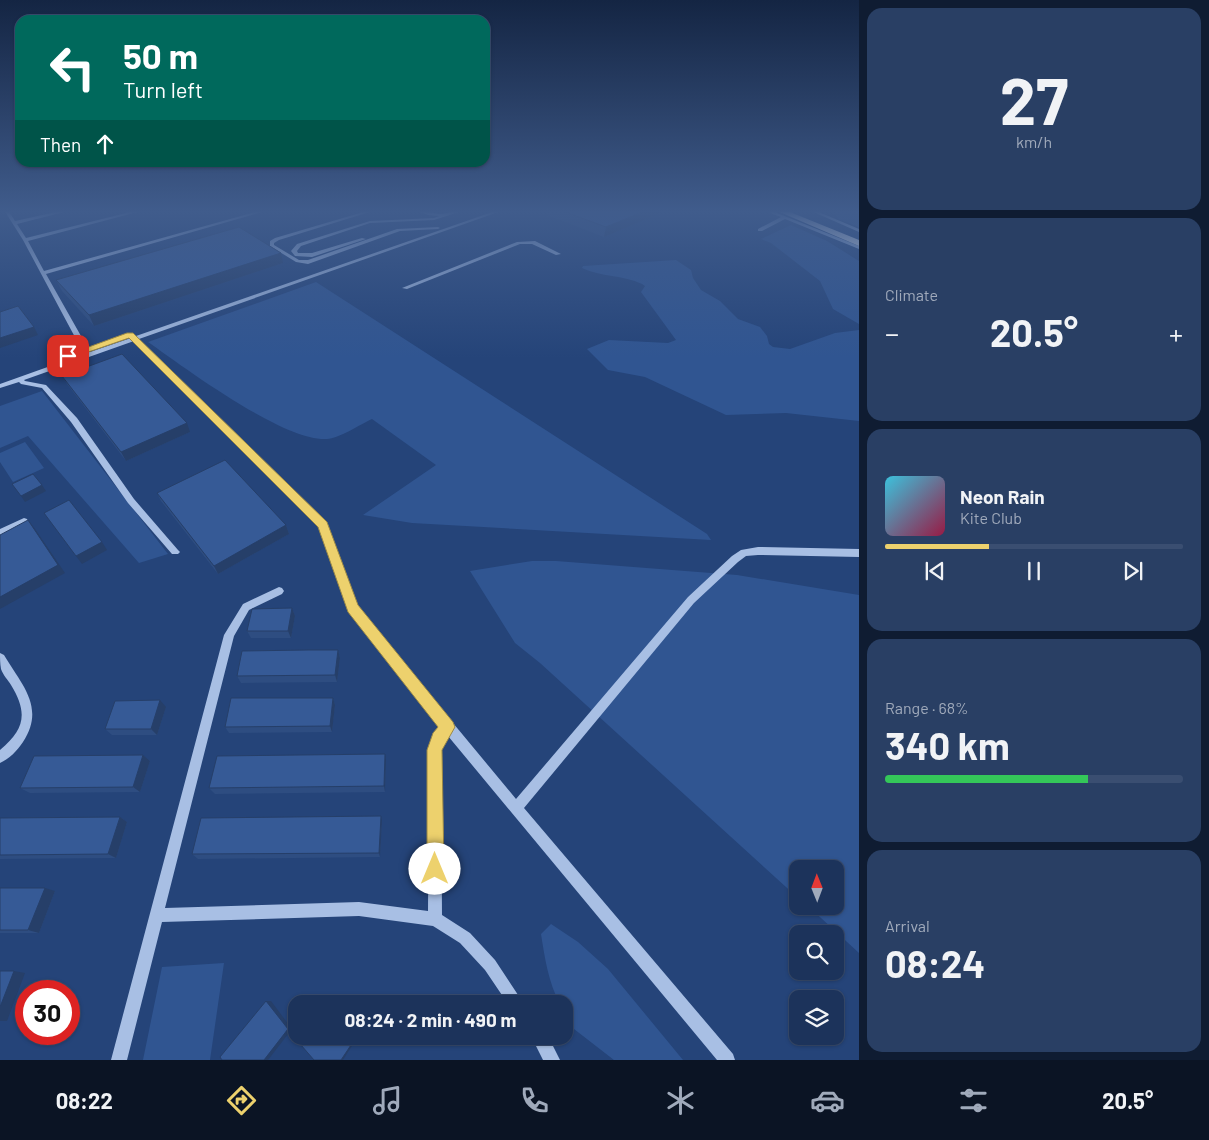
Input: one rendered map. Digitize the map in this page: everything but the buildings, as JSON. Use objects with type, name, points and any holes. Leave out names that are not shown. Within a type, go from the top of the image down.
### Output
[{"type":"street","points":[[35,259],[87,352]]},
{"type":"street","points":[[42,273],[90,259]]},
{"type":"street","points":[[299,259],[304,262],[315,259]]},
{"type":"street","points":[[0,380],[132,337],[353,259]]},
{"type":"street","points":[[405,288],[477,259]]},
{"type":"street","points":[[132,337],[323,525],[352,608],[448,727],[727,1060]]},
{"type":"street","points":[[0,386],[87,352]]},
{"type":"street","points":[[20,378],[23,383],[44,386],[74,420],[131,502],[175,552]]},
{"type":"street","points":[[0,533],[24,521]]},
{"type":"street","points":[[516,808],[691,600],[735,559],[744,553],[758,551],[859,553]]},
{"type":"street","points":[[119,1060],[229,635],[246,607],[278,591]]},
{"type":"street","points":[[0,658],[27,706],[26,723],[12,749],[0,757]]},
{"type":"street","points":[[435,919],[435,750],[439,738],[448,727]]},
{"type":"street","points":[[157,915],[359,909],[435,919],[465,938],[490,965],[511,995]]},
{"type":"street","points":[[544,1045],[552,1060]]},
{"type":"shaded area","points":[[792,259],[859,261],[859,324],[833,309],[820,281]]},
{"type":"shaded area","points":[[676,260],[691,270],[693,278],[701,290],[720,301],[738,319],[760,327],[767,336],[769,344],[773,347],[790,349],[835,333],[859,330],[859,421],[786,413],[726,415],[645,377],[608,370],[587,349],[609,340],[668,343],[676,340],[641,292],[645,286],[635,281],[589,271],[582,268],[583,266]]},
{"type":"shaded area","points":[[316,282],[707,534],[711,540],[412,523],[363,515],[436,465],[372,419],[343,434],[327,439],[308,437],[286,429],[235,401],[148,342]]},
{"type":"shaded area","points":[[42,391],[168,554],[139,563],[28,436],[0,448],[0,406]]},
{"type":"shaded area","points":[[25,442],[44,468],[13,482],[0,462],[0,453]]},
{"type":"shaded area","points":[[532,561],[556,561],[737,575],[859,595],[859,953],[844,939],[844,925],[829,925],[818,915],[844,915],[844,860],[789,860],[789,890],[540,663],[515,643],[470,571]]},
{"type":"shaded area","points":[[551,924],[578,942],[608,969],[683,1060],[614,1060],[574,1029],[573,995],[556,995],[548,970],[541,934]]},
{"type":"shaded area","points":[[224,963],[210,1060],[143,1060],[162,967]]},
{"type":"route","points":[[68,356],[130,334],[148,354],[323,525],[352,608],[448,727],[439,738],[435,750],[435,869]]}]
